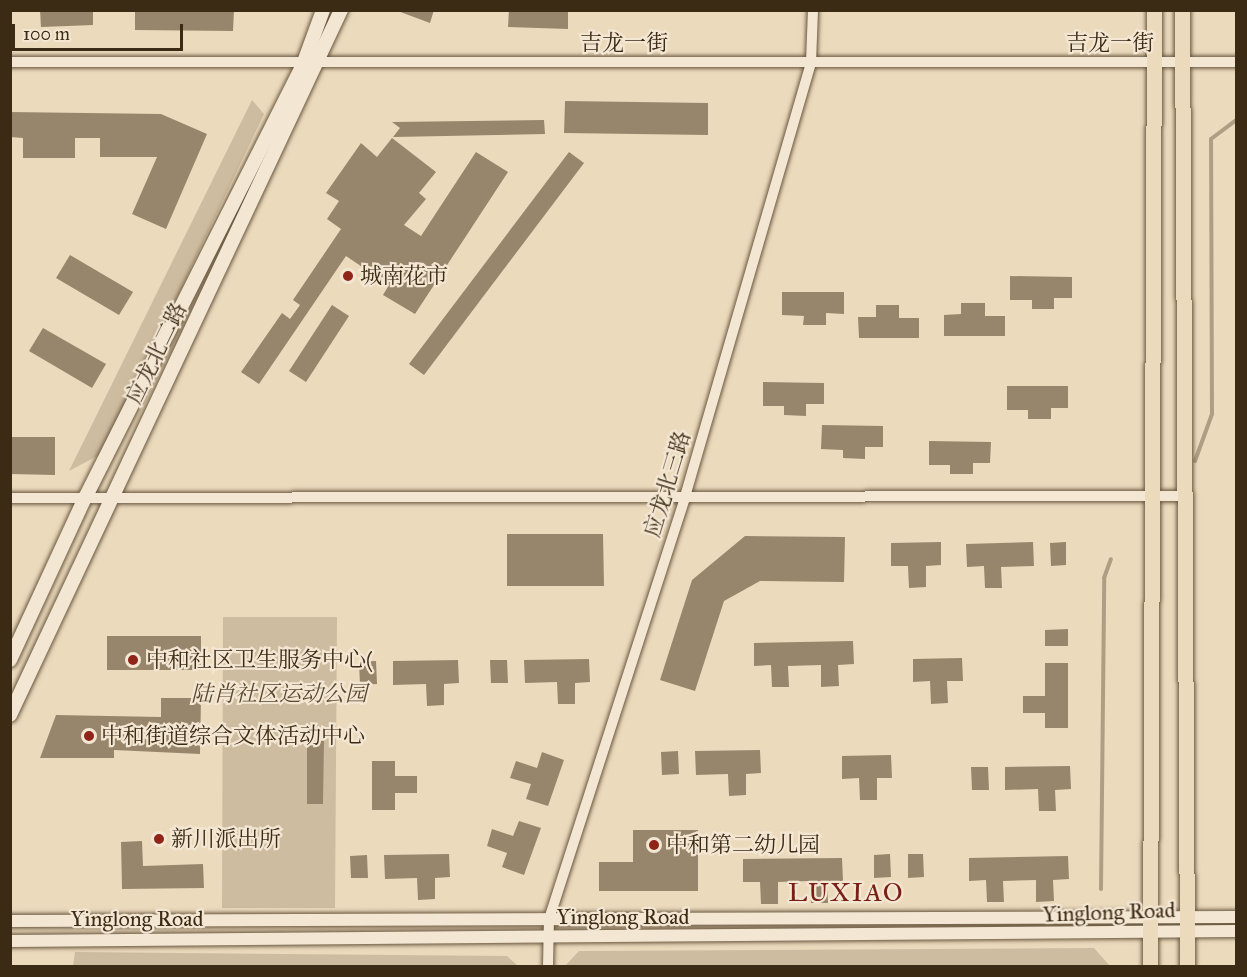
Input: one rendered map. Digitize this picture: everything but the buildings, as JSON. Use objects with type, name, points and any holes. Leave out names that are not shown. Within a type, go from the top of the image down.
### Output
[{"type":"main road","name":"应龙北二路","points":[[10,660],[85,498],[304,62],[323,10]]},
{"type":"main road","name":"应龙北二路","points":[[10,715],[110,498],[319,62],[341,10]]},
{"type":"main road","points":[[1150,966],[1154,10]]},
{"type":"main road","points":[[1182,10],[1187,966]]},
{"type":"street","name":"应龙北三路","points":[[548,966],[549,919],[684,500],[811,62],[813,10]]},
{"type":"street","name":"吉龙一街","points":[[10,62],[1236,62]]},
{"type":"street","points":[[10,498],[684,500],[1185,496]]},
{"type":"street","name":"Yinglong Road","points":[[10,921],[1150,914],[1187,924],[1236,931]]},
{"type":"street","name":"Yinglong Road","points":[[10,941],[1150,934],[1187,924],[1236,917]]},
{"type":"green space","points":[[252,100],[264,114],[103,453],[69,471]]},
{"type":"green space","name":"陆肖社区运动公园","points":[[223,617],[337,617],[335,908],[222,908]]},
{"type":"green space","points":[[1094,948],[1110,966],[565,966],[579,951]]},
{"type":"green space","points":[[75,952],[507,956],[518,966],[73,966]]},
{"type":"waterway","points":[[1195,461],[1212,414],[1211,139],[1236,120]]},
{"type":"waterway","points":[[1101,889],[1104,578],[1111,559]]},
{"type":"place","name":"城南花市","points":[[348,276]]},
{"type":"place","name":"中和社区卫生服务中心(","points":[[133,660]]},
{"type":"place","name":"中和街道综合文体活动中心","points":[[89,736]]},
{"type":"place","name":"新川派出所","points":[[159,839]]},
{"type":"place","name":"中和第二幼儿园","points":[[654,845]]},
{"type":"district","name":"LUXIAO","points":[[846,893]]}]
